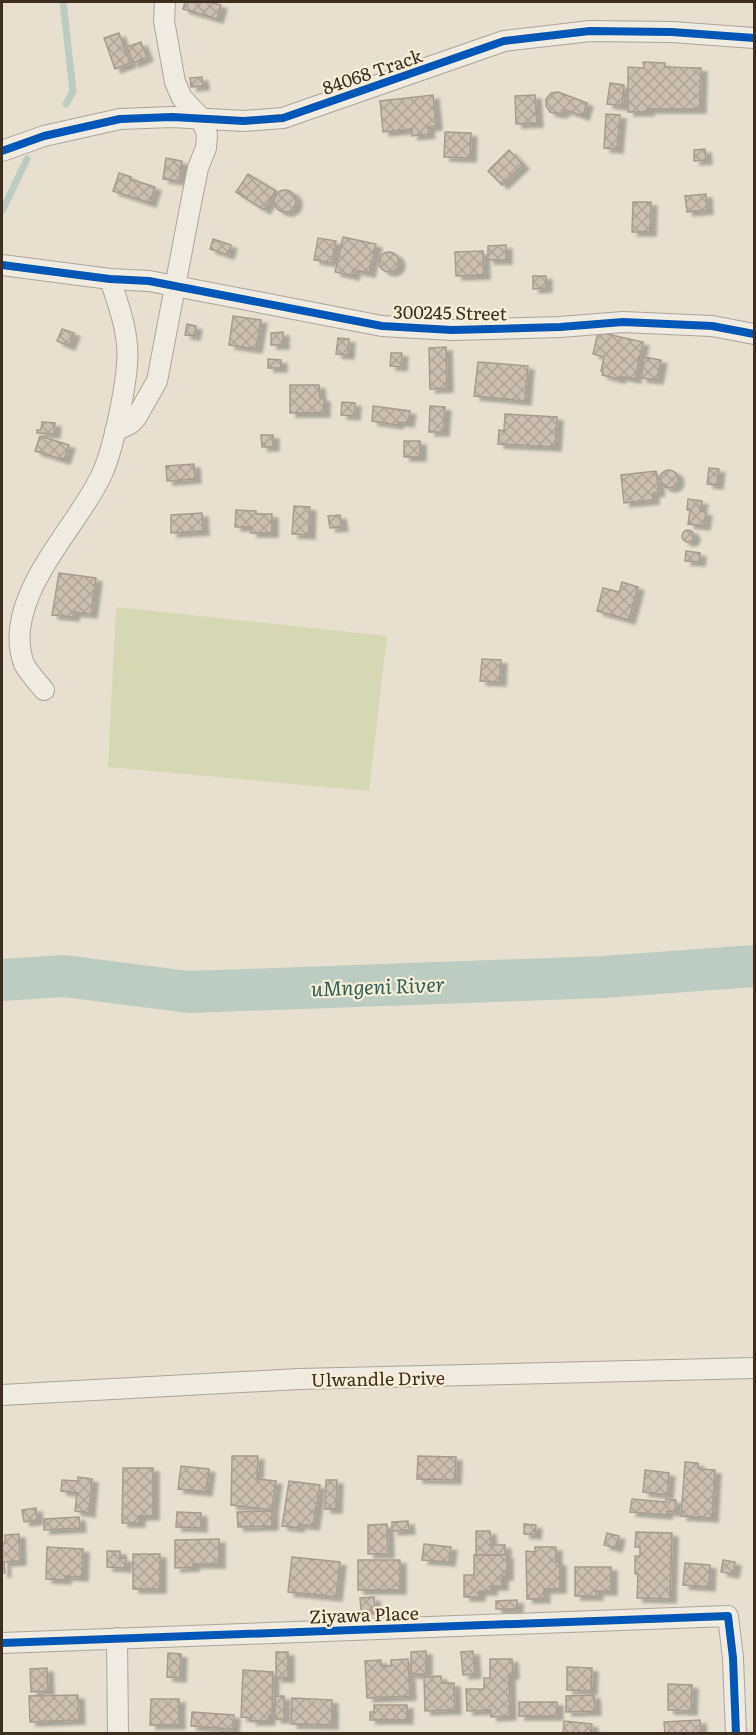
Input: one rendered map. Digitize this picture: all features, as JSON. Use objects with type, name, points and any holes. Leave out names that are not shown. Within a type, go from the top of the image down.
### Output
[{"type":"street","points":[[115,431],[130,424],[136,418],[157,381],[198,168],[206,147],[207,134],[201,118],[182,98],[175,82],[164,21],[165,2]]},
{"type":"street","name":"84068 Track","points":[[2,151],[44,136],[120,119],[201,118],[244,122],[284,118],[504,41],[590,31],[672,32],[754,38]]},
{"type":"street","name":"300245 Street","points":[[2,265],[110,279],[149,281],[382,326],[452,330],[560,327],[623,322],[712,326],[754,334]]},
{"type":"street","points":[[44,690],[25,665],[18,644],[22,603],[34,577],[101,475],[115,431],[126,367],[127,347],[123,322],[110,279]]},
{"type":"street","name":"Ulwandle Drive","points":[[2,1395],[299,1379],[754,1368]]},
{"type":"street","name":"Ziyawa Place","points":[[2,1643],[728,1616],[733,1658],[736,1734]]},
{"type":"street","points":[[117,1638],[118,1734]]},
{"type":"green space","points":[[116,607],[387,636],[369,791],[108,767]]},
{"type":"building","points":[[185,2],[209,2],[221,5],[217,19],[183,9]]},
{"type":"building","points":[[119,33],[130,63],[115,69],[104,38]]},
{"type":"building","points":[[141,42],[147,57],[133,63],[127,47]]},
{"type":"building","points":[[643,62],[665,63],[665,67],[701,68],[700,109],[648,109],[648,112],[628,112],[628,67],[644,68]]},
{"type":"building","points":[[202,77],[203,86],[191,87],[190,78]]},
{"type":"building","points":[[610,83],[624,85],[622,106],[607,104]]},
{"type":"building","points":[[558,92],[587,103],[583,116],[566,110],[560,114],[550,112],[546,106],[546,99],[551,93]]},
{"type":"building","points":[[433,95],[436,126],[428,127],[429,134],[412,136],[412,129],[383,132],[380,101]]},
{"type":"building","points":[[535,95],[537,123],[516,124],[515,96]]},
{"type":"building","points":[[606,114],[620,115],[617,149],[604,148]]},
{"type":"building","points":[[445,132],[471,133],[470,158],[444,157]]},
{"type":"building","points":[[705,149],[706,160],[694,161],[694,150]]},
{"type":"building","points":[[509,150],[523,165],[502,185],[488,171]]},
{"type":"building","points":[[166,158],[182,161],[179,181],[163,179]]},
{"type":"building","points":[[119,173],[155,187],[150,203],[113,191]]},
{"type":"building","points":[[248,174],[276,191],[264,210],[236,192]]},
{"type":"building","points":[[281,190],[289,190],[296,197],[296,205],[289,212],[281,212],[274,205],[274,197]]},
{"type":"building","points":[[706,194],[707,210],[687,212],[685,196]]},
{"type":"building","points":[[633,202],[651,202],[650,232],[632,232]]},
{"type":"building","points":[[343,237],[376,244],[369,273],[354,270],[353,276],[335,272]]},
{"type":"building","points":[[318,238],[336,241],[332,263],[314,260]]},
{"type":"building","points":[[213,239],[231,245],[228,255],[210,249]]},
{"type":"building","points":[[506,245],[506,260],[488,260],[488,246]]},
{"type":"building","points":[[483,251],[484,275],[456,276],[455,252]]},
{"type":"building","points":[[385,252],[393,252],[399,258],[399,266],[393,272],[385,272],[379,266],[379,258]]},
{"type":"building","points":[[533,276],[546,276],[546,288],[533,289]]},
{"type":"building","points":[[233,316],[261,320],[256,349],[229,345]]},
{"type":"building","points":[[187,324],[196,326],[194,336],[185,335]]},
{"type":"building","points":[[62,329],[74,333],[69,346],[57,341]]},
{"type":"building","points":[[283,332],[283,345],[271,345],[271,333]]},
{"type":"building","points":[[598,332],[643,342],[635,379],[620,376],[619,379],[602,375],[604,357],[593,354]]},
{"type":"building","points":[[338,338],[349,339],[348,355],[336,354]]},
{"type":"building","points":[[446,347],[447,388],[430,389],[429,348]]},
{"type":"building","points":[[391,353],[402,353],[401,367],[390,366]]},
{"type":"building","points":[[644,357],[661,360],[657,380],[641,378]]},
{"type":"building","points":[[268,359],[281,360],[281,368],[268,368]]},
{"type":"building","points":[[478,362],[528,366],[525,401],[474,396]]},
{"type":"building","points":[[290,385],[319,385],[320,398],[324,398],[324,413],[290,413]]},
{"type":"building","points":[[342,402],[355,403],[354,416],[341,415]]},
{"type":"building","points":[[373,406],[410,411],[408,423],[398,422],[397,425],[372,421]]},
{"type":"building","points":[[430,406],[445,407],[443,432],[429,432]]},
{"type":"building","points":[[505,414],[557,417],[555,447],[498,444],[499,430],[504,431]]},
{"type":"building","points":[[42,422],[55,423],[54,434],[37,433],[37,430],[41,430]]},
{"type":"building","points":[[261,435],[273,435],[273,447],[262,447]]},
{"type":"building","points":[[40,436],[69,445],[64,460],[35,451]]},
{"type":"building","points":[[404,441],[420,441],[420,457],[404,457]]},
{"type":"building","points":[[194,464],[195,479],[167,481],[166,466]]},
{"type":"building","points":[[709,468],[719,469],[717,485],[707,484]]},
{"type":"building","points":[[669,470],[675,473],[678,479],[675,485],[669,488],[663,485],[660,479],[663,473]]},
{"type":"building","points":[[656,471],[659,492],[653,493],[653,500],[624,503],[621,475]]},
{"type":"building","points":[[688,499],[702,501],[700,511],[706,512],[704,526],[688,524],[690,510],[687,510]]},
{"type":"building","points":[[294,506],[310,507],[309,535],[292,534]]},
{"type":"building","points":[[236,510],[272,514],[272,533],[251,533],[251,527],[235,527]]},
{"type":"building","points":[[202,513],[203,531],[171,533],[171,515]]},
{"type":"building","points":[[340,515],[342,527],[330,528],[328,516]]},
{"type":"building","points":[[690,530],[694,536],[690,542],[686,542],[682,534]]},
{"type":"building","points":[[686,551],[700,553],[699,562],[685,561]]},
{"type":"building","points":[[59,573],[96,578],[91,614],[74,612],[73,617],[52,615]]},
{"type":"building","points":[[622,582],[638,587],[629,620],[597,611],[603,588],[619,592]]},
{"type":"building","points":[[482,659],[501,660],[500,682],[480,681]]},
{"type":"building","points":[[232,1456],[258,1456],[257,1479],[276,1481],[272,1510],[231,1505]]},
{"type":"building","points":[[418,1456],[456,1457],[455,1480],[417,1479]]},
{"type":"building","points":[[685,1462],[698,1463],[698,1469],[715,1470],[712,1518],[681,1516]]},
{"type":"building","points":[[181,1466],[209,1469],[206,1492],[178,1489]]},
{"type":"building","points":[[123,1468],[153,1468],[153,1516],[139,1516],[139,1523],[122,1523]]},
{"type":"building","points":[[645,1470],[669,1473],[667,1495],[643,1492]]},
{"type":"building","points":[[78,1477],[92,1479],[89,1513],[75,1511],[77,1493],[61,1491],[62,1480],[78,1481]]},
{"type":"building","points":[[326,1480],[337,1480],[336,1509],[325,1509]]},
{"type":"building","points":[[289,1481],[320,1485],[313,1526],[299,1524],[298,1528],[282,1526]]},
{"type":"building","points":[[632,1499],[666,1502],[666,1499],[676,1500],[675,1512],[667,1511],[666,1515],[630,1512]]},
{"type":"building","points":[[36,1508],[37,1520],[24,1522],[22,1510]]},
{"type":"building","points":[[272,1511],[272,1526],[238,1527],[237,1512]]},
{"type":"building","points":[[177,1512],[201,1513],[201,1528],[176,1527]]},
{"type":"building","points":[[79,1517],[80,1528],[44,1530],[44,1519]]},
{"type":"building","points":[[408,1521],[409,1530],[392,1531],[392,1522]]},
{"type":"building","points":[[387,1524],[388,1554],[368,1554],[368,1525]]},
{"type":"building","points":[[524,1524],[536,1525],[535,1535],[524,1534]]},
{"type":"building","points":[[476,1531],[490,1531],[491,1545],[505,1545],[505,1555],[476,1555]]},
{"type":"building","points":[[636,1532],[672,1533],[670,1599],[637,1598],[638,1574],[635,1574],[635,1556],[640,1556],[640,1547],[635,1547]]},
{"type":"building","points":[[607,1533],[619,1536],[616,1548],[604,1545]]},
{"type":"building","points":[[19,1534],[20,1561],[4,1562],[5,1573],[2,1573],[2,1543],[5,1543],[5,1535]]},
{"type":"building","points":[[219,1539],[219,1564],[193,1564],[193,1567],[175,1568],[175,1540]]},
{"type":"building","points":[[424,1544],[451,1547],[449,1562],[422,1560]]},
{"type":"building","points":[[47,1547],[83,1549],[82,1577],[65,1576],[65,1580],[46,1579]]},
{"type":"building","points":[[535,1547],[556,1547],[556,1562],[560,1562],[560,1589],[544,1589],[544,1599],[527,1599],[526,1551],[535,1552]]},
{"type":"building","points":[[107,1551],[120,1551],[120,1558],[126,1558],[125,1568],[107,1567]]},
{"type":"building","points":[[133,1554],[160,1554],[160,1589],[133,1589]]},
{"type":"building","points":[[474,1555],[507,1555],[507,1576],[502,1576],[502,1586],[491,1586],[491,1591],[479,1591],[479,1597],[464,1597],[464,1575],[474,1575]]},
{"type":"building","points":[[292,1557],[340,1562],[336,1597],[288,1592]]},
{"type":"building","points":[[358,1560],[400,1560],[400,1590],[358,1590]]},
{"type":"building","points":[[723,1560],[735,1562],[733,1574],[721,1572]]},
{"type":"building","points":[[685,1563],[710,1565],[709,1587],[683,1585]]},
{"type":"building","points":[[575,1567],[611,1567],[611,1591],[596,1591],[597,1596],[575,1596]]},
{"type":"building","points":[[374,1597],[375,1610],[361,1611],[360,1598]]},
{"type":"building","points":[[517,1600],[517,1609],[496,1609],[496,1601]]},
{"type":"building","points":[[426,1651],[426,1674],[411,1674],[411,1652]]},
{"type":"building","points":[[473,1651],[475,1674],[463,1675],[461,1652]]},
{"type":"building","points":[[276,1652],[288,1652],[288,1678],[276,1678]]},
{"type":"building","points":[[168,1653],[181,1654],[180,1678],[167,1677]]},
{"type":"building","points":[[408,1659],[410,1696],[367,1698],[365,1661],[381,1660],[381,1666],[391,1666],[391,1660]]},
{"type":"building","points":[[490,1659],[512,1659],[513,1675],[509,1675],[510,1716],[491,1717],[491,1710],[467,1711],[466,1689],[484,1689],[484,1678],[490,1678]]},
{"type":"building","points":[[567,1667],[592,1668],[591,1691],[567,1690]]},
{"type":"building","points":[[47,1668],[48,1691],[31,1692],[30,1669]]},
{"type":"building","points":[[243,1670],[273,1672],[272,1715],[269,1715],[269,1721],[251,1721],[251,1718],[241,1717]]},
{"type":"building","points":[[441,1676],[442,1683],[454,1683],[455,1710],[425,1711],[424,1677]]},
{"type":"building","points":[[668,1684],[692,1685],[691,1711],[668,1710]]},
{"type":"building","points":[[78,1695],[79,1720],[30,1722],[29,1696]]},
{"type":"building","points":[[594,1695],[595,1711],[566,1712],[566,1696]]},
{"type":"building","points":[[275,1696],[284,1696],[284,1719],[275,1719]]},
{"type":"building","points":[[292,1698],[332,1700],[332,1725],[291,1724]]},
{"type":"building","points":[[151,1699],[179,1699],[179,1725],[150,1725]]},
{"type":"building","points":[[519,1702],[557,1702],[557,1716],[519,1716]]},
{"type":"building","points":[[374,1705],[407,1705],[407,1720],[370,1720],[370,1712],[374,1712]]},
{"type":"building","points":[[192,1712],[234,1715],[233,1729],[191,1726]]},
{"type":"building","points":[[700,1720],[701,1734],[665,1734],[664,1722]]},
{"type":"building","points":[[564,1721],[592,1724],[591,1734],[563,1734]]},
{"type":"waterway","points":[[63,2],[73,91],[66,104]]},
{"type":"waterway","points":[[2,211],[27,159]]},
{"type":"waterway","name":"uMngeni River","points":[[2,980],[64,976],[189,992],[603,977],[754,966]]},
{"type":"cycle path","points":[[2,151],[44,136],[120,119],[172,117],[244,121],[283,118],[504,41],[590,31],[672,32],[754,38]]},
{"type":"cycle path","points":[[2,265],[110,279],[149,281],[382,326],[452,330],[560,327],[623,322],[712,326],[754,334]]},
{"type":"cycle path","points":[[2,1643],[728,1616],[733,1658],[736,1734]]}]
